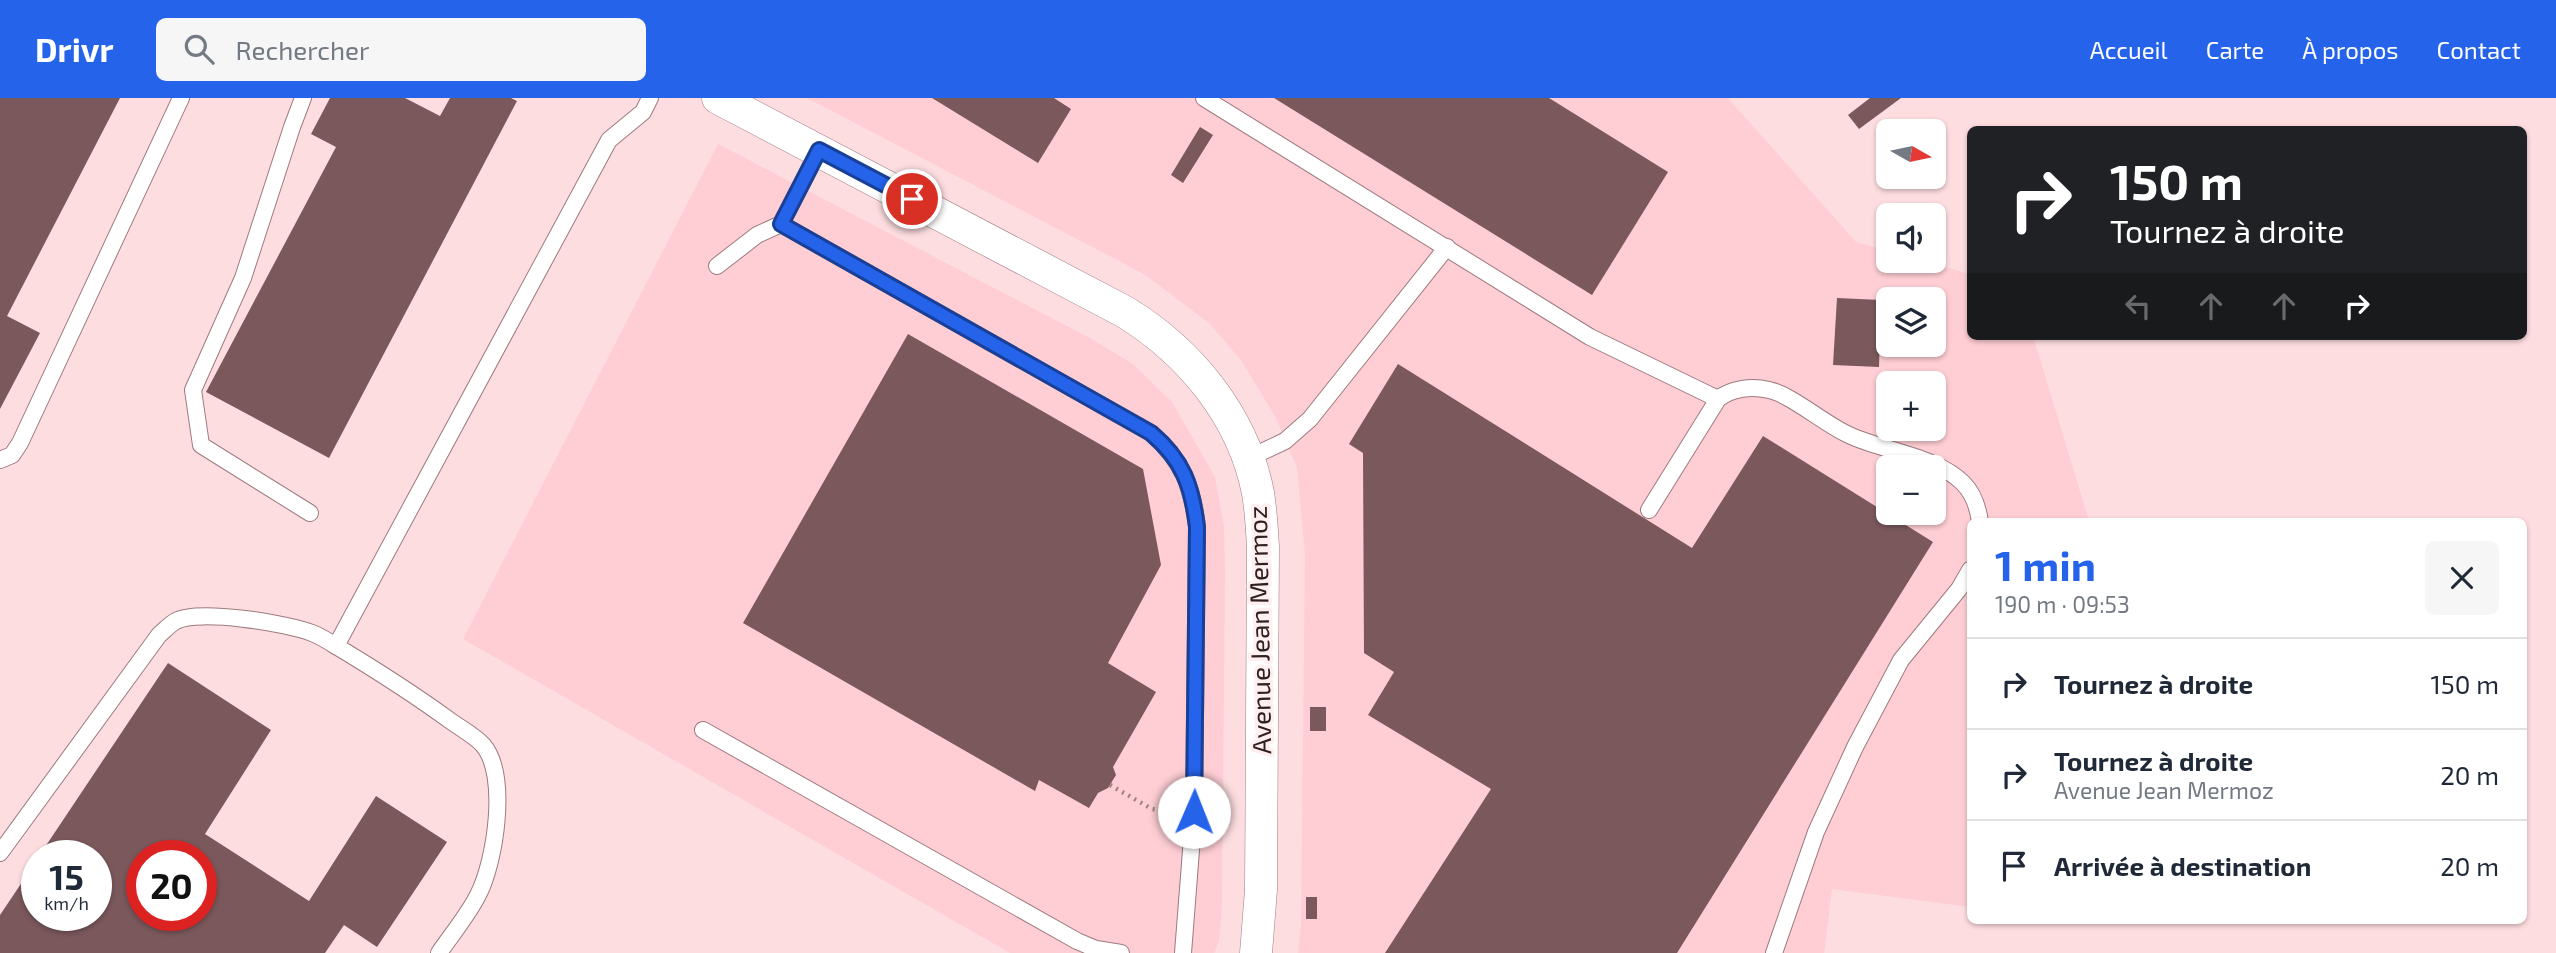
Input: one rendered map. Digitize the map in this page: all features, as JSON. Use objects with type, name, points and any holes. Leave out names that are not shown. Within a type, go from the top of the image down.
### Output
[{"type":"street","name":"Avenue Jean Mermoz","points":[[718,98],[1097,296],[1144,324],[1180,353],[1206,383],[1230,418],[1258,492],[1263,547],[1261,890],[1256,953]]},
{"type":"lane","points":[[0,460],[12,455],[20,443],[181,98]]},
{"type":"lane","points":[[303,98],[243,278],[193,390],[201,445],[310,513]]},
{"type":"lane","points":[[336,646],[609,140],[643,112],[650,98]]},
{"type":"lane","points":[[1204,98],[1590,337],[1718,399]]},
{"type":"lane","points":[[718,266],[757,235],[781,224],[819,150]]},
{"type":"lane","points":[[781,224],[1151,433],[1168,448],[1178,462],[1191,494],[1197,527],[1194,812],[1183,953]]},
{"type":"lane","points":[[1247,459],[1285,441],[1310,419],[1447,247]]},
{"type":"lane","points":[[1649,510],[1718,399],[1737,390],[1769,390],[1850,436],[1950,473],[1970,492],[1979,518]]},
{"type":"lane","points":[[1774,953],[1816,832],[1854,747],[1900,660],[1959,589],[1967,575]]},
{"type":"lane","points":[[0,853],[159,635],[176,620],[206,616],[279,624],[312,633],[407,689],[483,745],[492,761],[497,796],[493,850],[487,874],[478,896],[439,953]]},
{"type":"lane","points":[[703,730],[1077,941],[1096,949],[1121,953]]},
{"type":"path","points":[[1110,785],[1152,809],[1194,812]]},
{"type":"shaded area","points":[[807,98],[1728,98],[1856,242],[1876,248],[1876,273],[1946,273],[1946,267],[1967,273],[1967,340],[2034,340],[2088,518],[1967,518],[1967,907],[1832,889],[1824,953],[1298,953],[1301,926],[1305,554],[1297,467],[1276,418],[1241,360],[1209,323],[1144,274]]},
{"type":"shaded area","points":[[718,144],[1088,337],[1133,364],[1172,402],[1215,477],[1224,527],[1222,908],[1219,941],[1214,953],[1010,953],[463,639]]},
{"type":"building","points":[[0,98],[120,98],[7,316],[40,333],[0,409]]},
{"type":"building","points":[[330,98],[405,98],[440,116],[450,98],[511,98],[517,101],[329,458],[206,392],[336,147],[311,134]]},
{"type":"building","points":[[932,98],[1054,98],[1071,109],[1038,163]]},
{"type":"building","points":[[1274,98],[1549,98],[1668,172],[1592,295]]},
{"type":"building","points":[[1870,98],[1901,98],[1859,129],[1848,115]]},
{"type":"building","points":[[1200,127],[1213,135],[1183,183],[1171,175]]},
{"type":"building","points":[[1837,298],[1876,300],[1876,357],[1879,357],[1879,367],[1833,365]]},
{"type":"building","points":[[908,334],[1143,469],[1161,565],[1108,663],[1156,692],[1113,767],[1116,775],[1108,788],[1098,793],[1089,808],[1039,780],[1035,791],[743,623]]},
{"type":"building","points":[[1398,364],[1692,548],[1763,436],[1876,506],[1876,525],[1906,525],[1933,542],[1677,953],[1385,953],[1491,789],[1368,715],[1394,672],[1364,653],[1363,453],[1349,444]]},
{"type":"building","points":[[168,663],[271,730],[205,834],[214,840],[126,840],[126,931],[217,931],[217,842],[309,901],[376,796],[447,842],[377,947],[344,925],[325,953],[0,953],[0,915],[21,884],[21,931],[112,931],[112,840],[50,840]]},
{"type":"building","points":[[1310,707],[1326,707],[1326,731],[1310,731]]},
{"type":"building","points":[[1306,897],[1317,897],[1317,919],[1306,919]]},
{"type":"route","points":[[912,199],[819,150],[781,224],[1151,433],[1168,448],[1178,462],[1191,494],[1197,527],[1194,812]]}]
